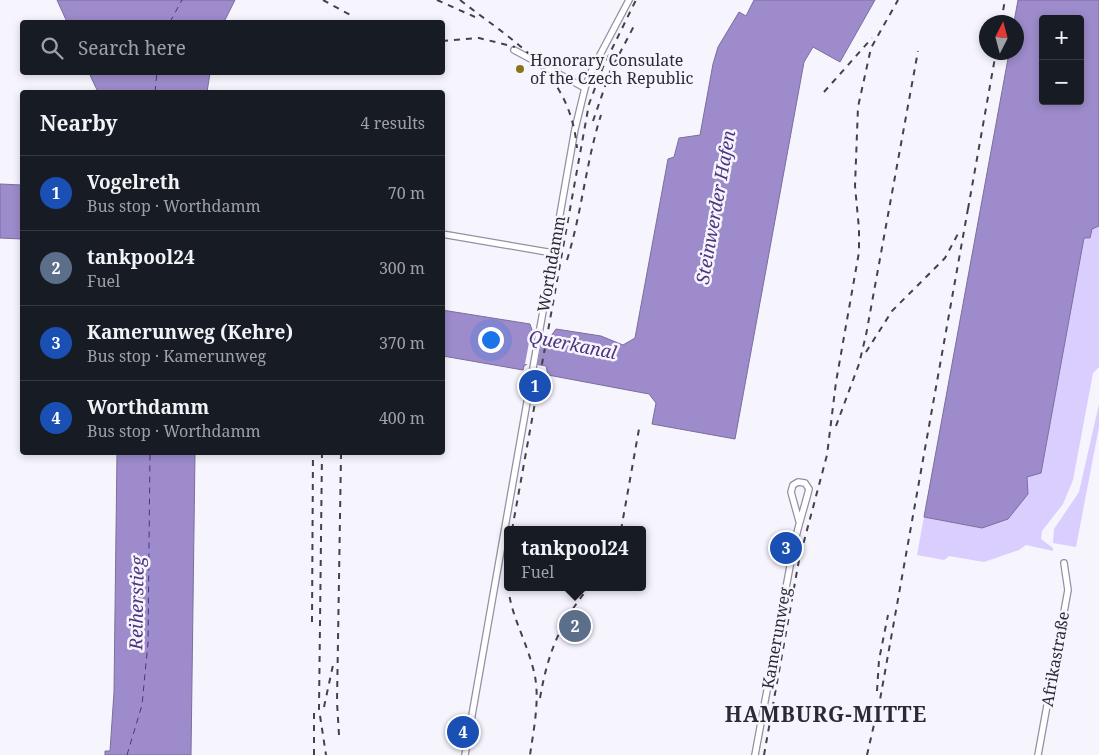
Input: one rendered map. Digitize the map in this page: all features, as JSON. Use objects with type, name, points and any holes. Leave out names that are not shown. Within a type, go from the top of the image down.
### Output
[{"type":"street","name":"Worthdamm","points":[[505,526],[572,146],[585,88],[604,44],[629,0]]},
{"type":"street","points":[[514,50],[585,88]]},
{"type":"street","points":[[445,234],[553,252]]},
{"type":"street","name":"Kamerunweg","points":[[755,755],[799,521],[809,489],[805,483],[801,482],[793,485],[792,492],[799,521]]},
{"type":"street","name":"Worthdamm","points":[[465,755],[504,531]]},
{"type":"street","name":"Afrikastraße","points":[[1038,755],[1068,590],[1064,562]]},
{"type":"shaded area","points":[[1099,226],[1099,367],[1093,373],[1073,480],[1063,504],[1042,531],[1041,539],[1053,548],[1053,551],[1026,545],[1019,550],[984,562],[949,556],[944,560],[917,555],[924,517],[981,528],[1027,477],[1041,473],[1084,238],[1090,239],[1092,229]]},
{"type":"shaded area","points":[[1099,404],[1099,427],[1076,547],[1053,543],[1054,529],[1079,492]]},
{"type":"water","points":[[57,0],[235,0],[225,20],[66,20]]},
{"type":"water","points":[[754,0],[875,0],[840,62],[813,47],[804,62],[735,439],[652,424],[656,403],[649,394],[548,375],[546,366],[529,363],[524,366],[523,370],[445,356],[445,310],[530,324],[533,333],[551,336],[556,329],[601,336],[623,345],[635,338],[668,159],[674,157],[679,138],[700,135],[718,47],[739,12],[746,16]]},
{"type":"water","points":[[1018,0],[1099,0],[1099,226],[1092,229],[1090,238],[1084,238],[1041,473],[1027,477],[1028,494],[1008,519],[982,528],[924,517],[1008,60],[1024,60],[1024,15],[1015,15]]},
{"type":"water","points":[[90,75],[210,75],[207,90],[97,90]]},
{"type":"water","points":[[0,184],[20,185],[20,239],[0,238]]},
{"type":"water","name":"Reiherstieg","points":[[117,455],[195,455],[191,755],[105,755],[105,751],[110,751],[114,692]]},
{"type":"pier","points":[[531,332],[543,334],[537,366],[525,364]]},
{"type":"ferry route","points":[[171,20],[182,0]]},
{"type":"ferry route","points":[[155,90],[157,75]]},
{"type":"ferry route","points":[[127,755],[142,705],[148,643],[150,455]]},
{"type":"railway","points":[[323,0],[354,17]]},
{"type":"railway","points":[[437,0],[475,17]]},
{"type":"railway","points":[[460,0],[519,45],[551,79],[564,98],[572,121],[577,148]]},
{"type":"railway","points":[[513,526],[589,104],[603,67],[636,0]]},
{"type":"railway","points":[[764,755],[799,560],[827,455],[836,382],[859,252],[855,186],[858,107],[871,48],[898,0]]},
{"type":"railway","points":[[1002,15],[1005,0]]},
{"type":"railway","points":[[593,121],[610,72],[635,24]]},
{"type":"railway","points":[[445,41],[479,38],[515,47]]},
{"type":"railway","points":[[824,92],[872,38]]},
{"type":"railway","points":[[836,426],[859,364],[866,335],[918,51]]},
{"type":"railway","points":[[968,209],[995,60]]},
{"type":"railway","points":[[567,260],[577,224],[591,151],[601,115]]},
{"type":"railway","points":[[876,722],[969,203]]},
{"type":"railway","points":[[866,352],[892,311],[945,258],[960,230]]},
{"type":"railway","points":[[622,526],[639,429]]},
{"type":"railway","points":[[312,622],[313,455]]},
{"type":"railway","points":[[322,455],[319,709],[326,755]]},
{"type":"railway","points":[[339,735],[337,702],[341,455]]},
{"type":"railway","points":[[509,591],[511,604],[529,654],[535,678],[537,700],[530,755]]},
{"type":"railway","points":[[540,698],[551,652],[570,613],[586,591]]},
{"type":"railway","points":[[877,691],[879,660],[888,615]]},
{"type":"railway","points":[[324,707],[333,665]]},
{"type":"railway","points":[[314,712],[314,755]]},
{"type":"railway","points":[[867,755],[876,716]]},
{"type":"place","name":"Honorary Consulate of the Czech Republic","points":[[520,69]]},
{"type":"place","name":"Vogelreth","points":[[535,386]]},
{"type":"place","name":"Kamerunweg (Kehre)","points":[[786,548]]},
{"type":"place","name":"tankpool24","points":[[575,626]]},
{"type":"place","name":"Worthdamm","points":[[463,732]]},
{"type":"district","name":"HAMBURG-MITTE","points":[[826,714]]},
{"type":"water label","name":"Steinwerder Hafen","points":[[715,207]]},
{"type":"water label","name":"Querkanal","points":[[573,344]]}]
